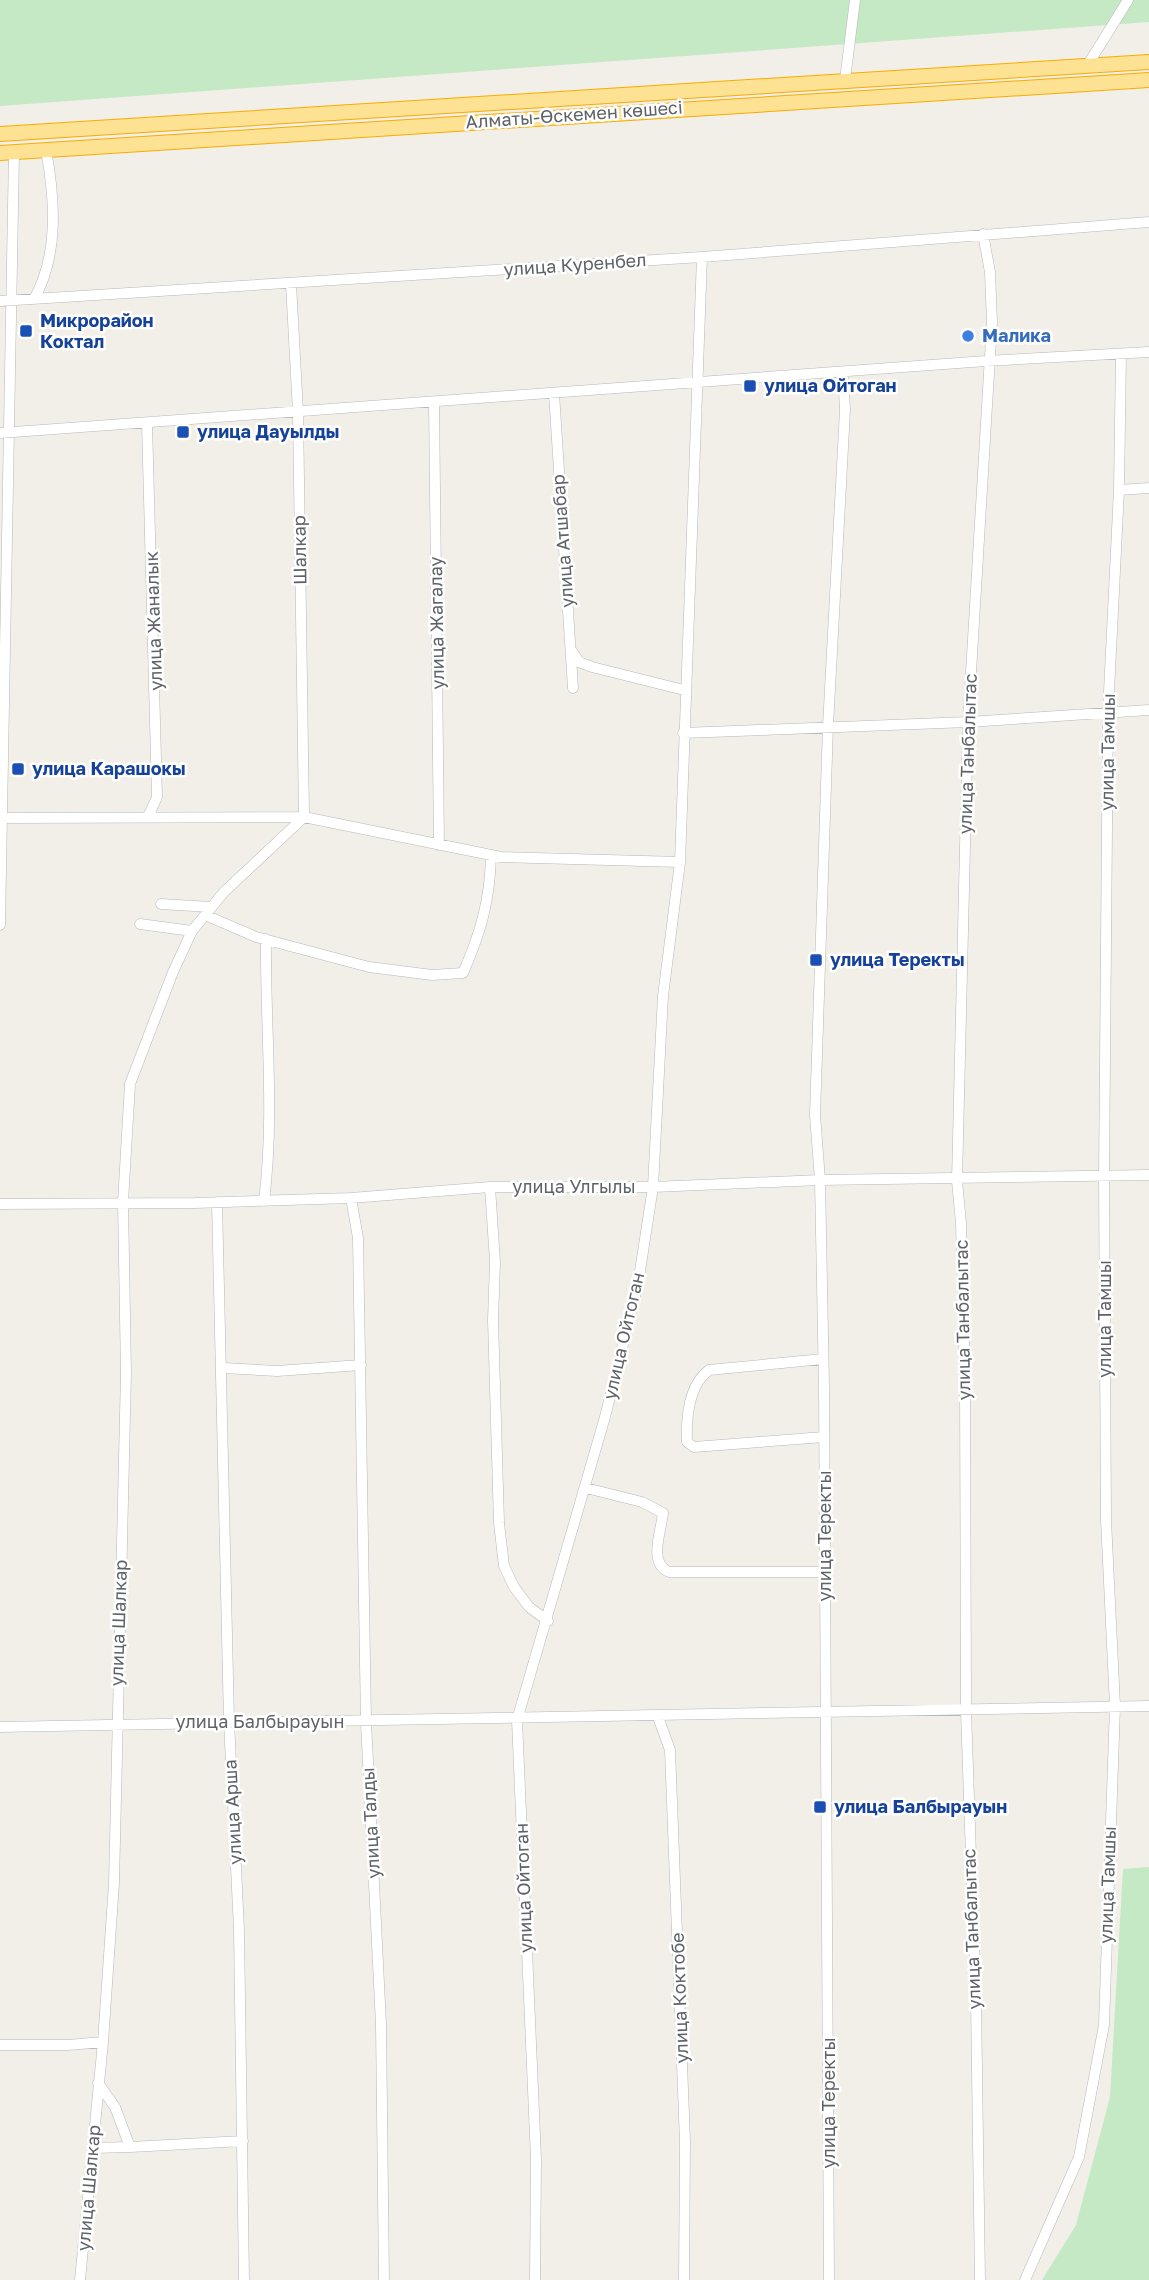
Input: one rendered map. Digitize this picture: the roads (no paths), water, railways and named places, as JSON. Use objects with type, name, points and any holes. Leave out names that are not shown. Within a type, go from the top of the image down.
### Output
[{"type":"highway","name":"Алматы-Өскемен көшесі","points":[[0,134],[1149,62]]},
{"type":"highway","name":"Алматы-Өскемен көшесі","points":[[7,153],[799,100],[1149,80]]},
{"type":"highway","points":[[798,82],[799,100]]},
{"type":"highway","points":[[34,132],[41,150]]},
{"type":"street","points":[[845,80],[855,0]]},
{"type":"street","points":[[1087,66],[1128,0]]},
{"type":"street","points":[[34,299],[49,265],[53,205],[41,150]]},
{"type":"street","points":[[0,925],[5,433],[12,300],[7,153]]},
{"type":"street","name":"улица Куренбел","points":[[0,301],[702,257],[1149,222]]},
{"type":"street","name":"улица Танбалытас","points":[[980,2280],[976,2001],[966,1711],[965,1379],[961,1223],[957,1181],[968,722],[990,361],[990,272],[983,234]]},
{"type":"street","name":"улица Ойтоган","points":[[535,2280],[536,2159],[517,1720],[586,1488],[638,1284],[653,1187],[663,996],[680,862],[684,690],[702,257]]},
{"type":"street","name":"Шалкар","points":[[291,284],[298,412],[304,817]]},
{"type":"street","points":[[5,433],[990,361],[1149,352]]},
{"type":"street","name":"улица Тамшы","points":[[1028,2275],[1079,2157],[1104,2025],[1115,1706],[1106,1520],[1104,1176],[1108,712],[1119,490],[1121,354]]},
{"type":"street","name":"улица Теректы","points":[[829,2280],[824,1437],[820,1180],[815,1115],[828,726],[843,460],[843,372]]},
{"type":"street","name":"улица Атшабар","points":[[554,393],[573,688]]},
{"type":"street","name":"улица Жагалау","points":[[434,402],[439,845]]},
{"type":"street","name":"улица Жаналык","points":[[146,422],[157,797],[148,817]]},
{"type":"street","points":[[1119,490],[1149,488]]},
{"type":"street","points":[[570,648],[579,662],[684,690]]},
{"type":"street","points":[[683,733],[968,722],[1149,710]]},
{"type":"street","points":[[2,818],[304,817],[491,855],[680,862]]},
{"type":"street","name":"улица Шалкар","points":[[80,2280],[103,2042],[114,1883],[126,1373],[123,1202],[130,1084],[173,972],[192,931],[208,911],[304,817]]},
{"type":"street","points":[[161,904],[208,911],[266,939],[369,967],[432,975],[463,973],[481,929],[491,893],[491,855]]},
{"type":"street","points":[[140,923],[192,931]]},
{"type":"street","points":[[264,1201],[271,1132],[265,1035],[266,939]]},
{"type":"street","name":"улица Улгылы","points":[[0,1204],[351,1198],[490,1187],[653,1187],[820,1180],[957,1181],[1149,1175]]},
{"type":"street","points":[[490,1187],[495,1262],[493,1320],[499,1523],[504,1566],[514,1587],[529,1607],[548,1621]]},
{"type":"street","name":"улица Талды","points":[[351,1198],[358,1238],[366,1722],[381,2024],[384,2280]]},
{"type":"street","name":"улица Арша","points":[[217,1202],[223,1368],[229,1721],[239,1930],[244,2280]]},
{"type":"street","points":[[823,1359],[709,1370],[698,1378],[686,1422],[687,1442],[694,1447],[824,1437]]},
{"type":"street","points":[[223,1368],[277,1371],[361,1365]]},
{"type":"street","points":[[586,1488],[642,1502],[663,1513],[657,1561],[661,1569],[669,1572],[825,1572]]},
{"type":"street","name":"улица Балбырауын","points":[[0,1727],[229,1721],[517,1720],[1149,1706]]},
{"type":"street","name":"улица Коктобе","points":[[658,1717],[670,1750],[685,2142],[684,2280]]},
{"type":"street","points":[[0,2045],[59,2046],[103,2042]]},
{"type":"street","points":[[98,2083],[115,2107],[130,2147]]},
{"type":"street","points":[[93,2148],[243,2141]]},
{"type":"place","name":"Микрорайон Коктал","points":[[26,331]]},
{"type":"place","name":"Малика","points":[[968,336]]},
{"type":"place","name":"улица Ойтоган","points":[[750,386]]},
{"type":"place","name":"улица Дауылды","points":[[183,432]]},
{"type":"place","name":"улица Карашокы","points":[[18,769]]},
{"type":"place","name":"улица Теректы","points":[[816,960]]},
{"type":"place","name":"улица Балбырауын","points":[[820,1807]]}]
